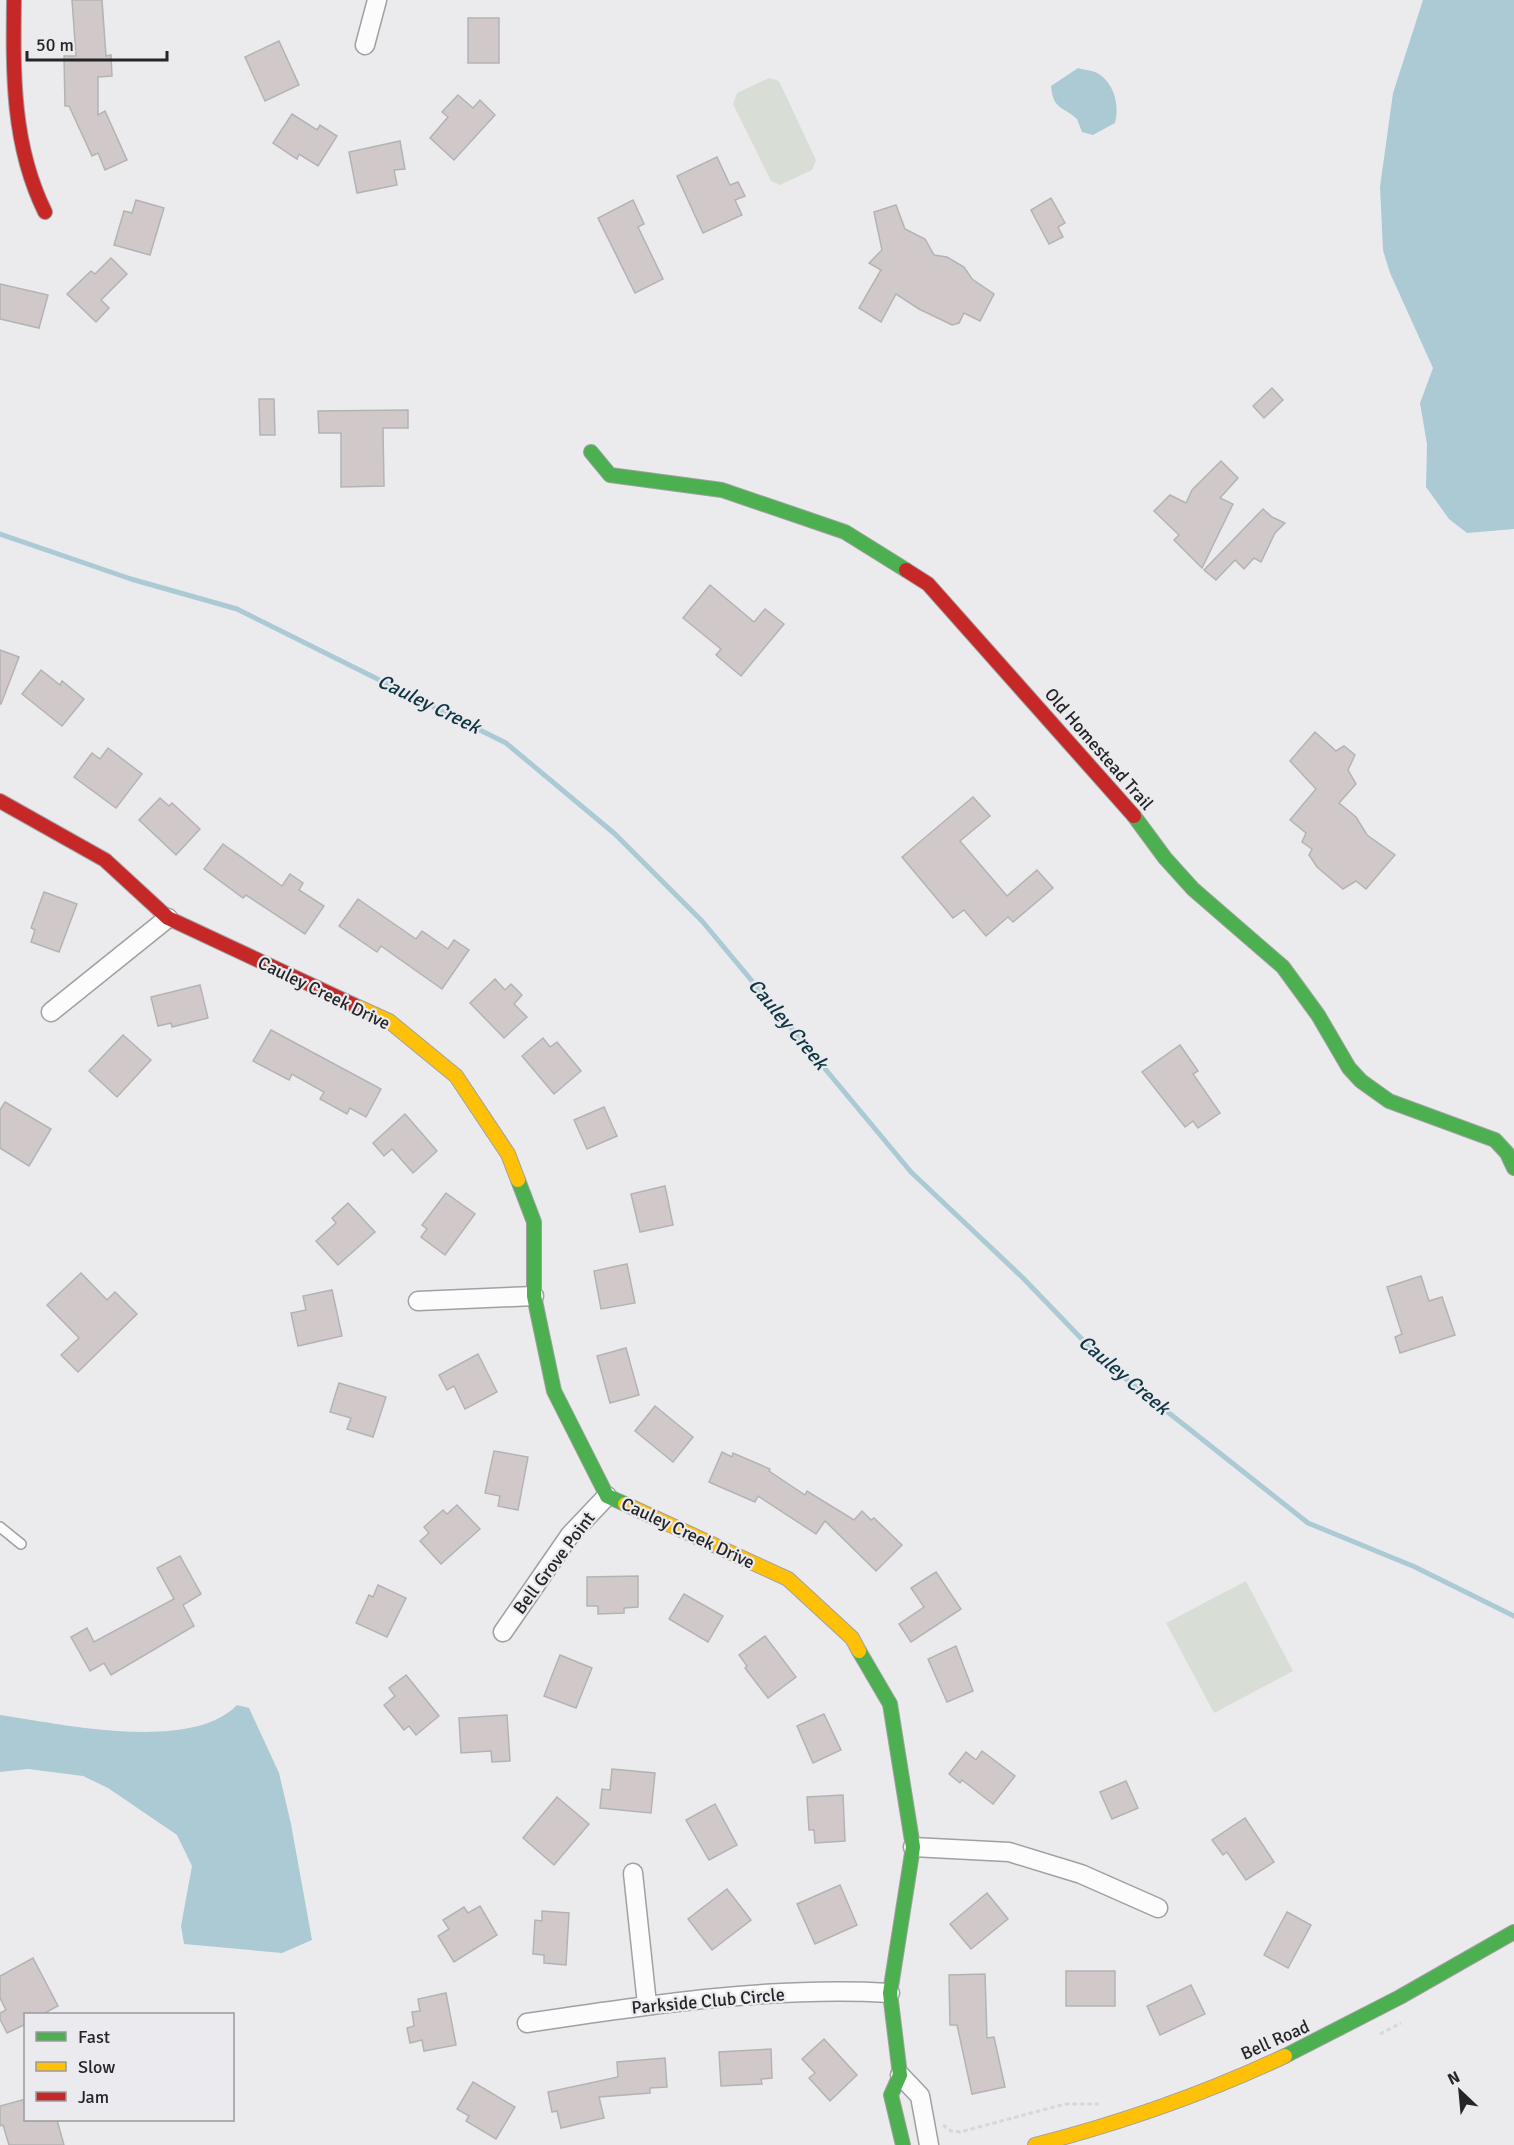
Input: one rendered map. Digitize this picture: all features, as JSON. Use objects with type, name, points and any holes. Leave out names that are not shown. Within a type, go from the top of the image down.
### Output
[{"type":"street","points":[[14,0],[13,103],[33,192],[45,212]]},
{"type":"street","points":[[365,45],[377,0]]},
{"type":"street","name":"Old Homestead Trail","points":[[591,452],[610,475],[722,490],[845,532],[928,584],[1123,801],[1165,858],[1193,889],[1283,967],[1318,1016],[1349,1068],[1361,1081],[1389,1101],[1460,1125],[1495,1140],[1507,1153],[1514,1168]]},
{"type":"street","name":"Cauley Creek Drive","points":[[0,801],[105,860],[168,918],[388,1021],[456,1076],[508,1154],[534,1222],[534,1296],[554,1391],[606,1496],[788,1579],[852,1638],[890,1704],[913,1847],[890,1993],[900,2075],[891,2095],[903,2145]]},
{"type":"street","points":[[51,1012],[168,918]]},
{"type":"street","points":[[418,1301],[534,1296]]},
{"type":"street","name":"Bell Grove Point","points":[[503,1632],[570,1535],[606,1496]]},
{"type":"street","points":[[913,1847],[1009,1852],[1081,1874],[1158,1908]]},
{"type":"street","points":[[633,1874],[647,2004]]},
{"type":"street","name":"Bell Road","points":[[1035,2145],[1173,2103],[1298,2050],[1395,2000],[1514,1932]]},
{"type":"street","name":"Parkside Club Circle","points":[[526,2023],[647,2004],[839,1990],[890,1993]]},
{"type":"street","points":[[900,2075],[920,2096],[929,2145]]},
{"type":"lane","points":[[0,1527],[21,1544]]},
{"type":"path","points":[[940,2122],[951,2131],[960,2132],[1065,2104],[1108,2104]]},
{"type":"shaded area","points":[[769,78],[779,81],[816,160],[812,170],[780,185],[771,181],[733,104],[737,93]]},
{"type":"shaded area","points":[[1246,1581],[1293,1671],[1214,1713],[1166,1623]]},
{"type":"water","points":[[1423,0],[1514,0],[1514,529],[1467,533],[1449,519],[1426,487],[1427,444],[1420,403],[1433,368],[1390,273],[1383,250],[1380,187],[1393,93]]},
{"type":"water","points":[[1078,68],[1095,72],[1103,77],[1108,82],[1116,102],[1115,123],[1093,135],[1082,132],[1077,119],[1056,104],[1052,94],[1051,86]]},
{"type":"water","points":[[237,1705],[249,1708],[279,1773],[291,1824],[312,1940],[282,1953],[184,1944],[181,1926],[192,1866],[177,1835],[108,1788],[83,1776],[28,1769],[0,1772],[0,1715],[90,1728],[158,1732],[189,1728],[216,1720]]},
{"type":"building","points":[[72,0],[102,0],[106,56],[111,55],[112,76],[98,77],[98,115],[105,111],[127,160],[105,170],[98,153],[92,156],[69,106],[65,106],[64,56],[76,56]]},
{"type":"building","points":[[468,18],[499,18],[499,63],[468,63]]},
{"type":"building","points":[[279,41],[299,85],[265,101],[245,57]]},
{"type":"building","points":[[458,95],[473,108],[480,100],[495,115],[454,160],[430,138],[448,117],[442,112]]},
{"type":"building","points":[[292,114],[317,130],[320,125],[337,136],[318,166],[299,154],[297,159],[273,143]]},
{"type":"building","points":[[400,141],[405,169],[394,170],[397,185],[357,193],[349,152]]},
{"type":"building","points":[[717,157],[730,185],[738,182],[745,196],[735,200],[742,215],[703,233],[677,176]]},
{"type":"building","points":[[1051,198],[1065,223],[1058,227],[1063,237],[1049,244],[1031,210]]},
{"type":"building","points":[[136,200],[164,208],[150,255],[114,245],[124,211],[132,213]]},
{"type":"building","points":[[633,200],[644,224],[638,227],[663,279],[635,293],[598,218]]},
{"type":"building","points":[[896,205],[905,229],[925,239],[934,255],[947,257],[964,267],[972,279],[994,294],[980,321],[964,313],[959,323],[952,325],[919,309],[896,294],[881,322],[859,308],[881,270],[869,263],[882,250],[874,212]]},
{"type":"building","points":[[111,258],[127,274],[101,300],[109,308],[96,322],[67,294],[91,271],[95,274]]},
{"type":"building","points":[[0,284],[48,295],[39,328],[0,319]]},
{"type":"building","points":[[1272,388],[1283,400],[1264,418],[1253,406]]},
{"type":"building","points":[[259,399],[274,399],[275,435],[260,435]]},
{"type":"building","points":[[408,410],[408,428],[383,428],[384,486],[341,487],[341,433],[319,433],[318,411]]},
{"type":"building","points":[[1221,461],[1238,478],[1220,498],[1233,504],[1202,568],[1174,540],[1179,535],[1154,511],[1170,495],[1186,503],[1192,490]]},
{"type":"building","points":[[1263,509],[1272,517],[1285,523],[1275,533],[1261,562],[1254,558],[1244,569],[1235,560],[1216,580],[1204,570]]},
{"type":"building","points":[[710,585],[754,622],[765,609],[784,624],[741,676],[716,655],[721,649],[683,618]]},
{"type":"building","points":[[0,650],[19,657],[1,704],[0,704]]},
{"type":"building","points":[[41,670],[60,685],[62,681],[84,699],[62,726],[22,694]]},
{"type":"building","points":[[1315,732],[1336,751],[1344,746],[1355,755],[1348,770],[1356,784],[1339,803],[1356,817],[1367,835],[1395,855],[1366,889],[1356,881],[1343,889],[1317,867],[1309,855],[1312,849],[1302,842],[1306,833],[1290,820],[1316,789],[1290,761]]},
{"type":"building","points":[[108,748],[142,774],[116,808],[74,777],[92,753],[100,759]]},
{"type":"building","points":[[973,797],[990,816],[960,841],[1007,896],[1037,870],[1053,888],[1013,922],[1008,917],[986,936],[964,910],[953,918],[902,857]]},
{"type":"building","points":[[160,798],[169,806],[172,803],[200,829],[176,855],[139,820]]},
{"type":"building","points":[[223,844],[282,886],[290,874],[303,883],[299,890],[324,906],[305,934],[246,895],[243,898],[204,869]]},
{"type":"building","points":[[44,892],[77,904],[59,952],[31,942],[35,930],[31,928]]},
{"type":"building","points":[[358,899],[416,939],[422,931],[448,949],[454,940],[469,950],[442,989],[381,946],[377,952],[339,926]]},
{"type":"building","points":[[495,979],[505,990],[511,984],[522,995],[514,1004],[527,1017],[504,1038],[470,1003]]},
{"type":"building","points":[[200,985],[208,1018],[172,1027],[171,1023],[158,1026],[151,997]]},
{"type":"building","points":[[271,1030],[381,1089],[366,1117],[350,1108],[347,1114],[320,1099],[324,1092],[292,1074],[289,1080],[253,1061]]},
{"type":"building","points":[[123,1035],[151,1060],[117,1097],[89,1071]]},
{"type":"building","points":[[543,1038],[550,1047],[557,1042],[581,1071],[554,1094],[522,1056]]},
{"type":"building","points":[[1180,1045],[1198,1071],[1193,1074],[1220,1113],[1198,1128],[1193,1121],[1185,1127],[1142,1072]]},
{"type":"building","points":[[5,1102],[51,1129],[29,1166],[0,1148],[0,1110]]},
{"type":"building","points":[[604,1107],[617,1136],[587,1149],[574,1120]]},
{"type":"building","points":[[405,1114],[437,1151],[413,1173],[392,1149],[384,1156],[373,1143]]},
{"type":"building","points":[[665,1186],[673,1225],[640,1232],[631,1194]]},
{"type":"building","points":[[446,1193],[475,1214],[445,1255],[421,1237],[427,1229],[422,1225]]},
{"type":"building","points":[[348,1203],[375,1232],[338,1265],[316,1241],[336,1223],[332,1218]]},
{"type":"building","points":[[627,1264],[635,1303],[601,1309],[594,1271]]},
{"type":"building","points":[[81,1273],[107,1300],[115,1292],[137,1314],[78,1372],[61,1355],[79,1338],[47,1305]]},
{"type":"building","points":[[1421,1276],[1429,1301],[1442,1297],[1455,1335],[1400,1353],[1395,1337],[1402,1334],[1387,1287]]},
{"type":"building","points":[[332,1290],[342,1336],[298,1346],[291,1313],[306,1310],[303,1296]]},
{"type":"building","points":[[626,1348],[639,1395],[610,1403],[597,1356]]},
{"type":"building","points":[[478,1354],[497,1392],[465,1409],[454,1386],[447,1390],[439,1375]]},
{"type":"building","points":[[339,1383],[386,1397],[373,1437],[347,1429],[351,1418],[330,1412]]},
{"type":"building","points":[[655,1406],[693,1437],[673,1462],[635,1431]]},
{"type":"building","points":[[494,1451],[528,1457],[518,1510],[498,1506],[500,1496],[485,1493]]},
{"type":"building","points":[[722,1452],[732,1457],[733,1453],[770,1469],[769,1471],[805,1495],[807,1491],[854,1520],[862,1511],[871,1520],[874,1518],[902,1545],[876,1571],[825,1521],[816,1534],[758,1496],[755,1502],[709,1482]]},
{"type":"building","points":[[457,1505],[480,1529],[441,1564],[420,1541],[429,1533],[424,1527],[443,1510],[447,1514]]},
{"type":"building","points":[[180,1556],[201,1594],[183,1605],[194,1626],[111,1675],[104,1663],[90,1671],[71,1637],[87,1628],[94,1642],[174,1599],[157,1568]]},
{"type":"building","points":[[936,1572],[961,1609],[911,1642],[899,1624],[924,1607],[911,1588]]},
{"type":"building","points":[[638,1576],[638,1607],[624,1608],[624,1613],[598,1614],[598,1606],[587,1606],[587,1577]]},
{"type":"building","points":[[378,1585],[406,1598],[387,1637],[356,1623],[369,1595],[373,1597]]},
{"type":"building","points":[[684,1594],[723,1616],[708,1642],[669,1619]]},
{"type":"building","points":[[765,1636],[796,1677],[768,1698],[745,1668],[747,1666],[739,1655]]},
{"type":"building","points":[[956,1646],[973,1691],[947,1702],[928,1659]]},
{"type":"building","points":[[560,1655],[592,1668],[576,1708],[544,1696]]},
{"type":"building","points":[[406,1675],[439,1716],[416,1735],[409,1726],[404,1730],[384,1705],[395,1696],[389,1688]]},
{"type":"building","points":[[824,1714],[841,1750],[813,1763],[797,1726]]},
{"type":"building","points":[[507,1715],[510,1761],[492,1762],[491,1751],[461,1753],[459,1718]]},
{"type":"building","points":[[982,1751],[1015,1776],[993,1804],[962,1780],[960,1783],[949,1774],[966,1752],[976,1760]]},
{"type":"building","points":[[612,1769],[655,1773],[651,1813],[600,1808],[602,1789],[610,1790]]},
{"type":"building","points":[[1126,1781],[1138,1808],[1112,1819],[1100,1792]]},
{"type":"building","points":[[843,1795],[845,1841],[815,1843],[814,1830],[809,1830],[807,1797]]},
{"type":"building","points":[[557,1797],[589,1824],[554,1865],[523,1838]]},
{"type":"building","points":[[715,1804],[737,1845],[709,1860],[686,1820]]},
{"type":"building","points":[[1245,1818],[1274,1862],[1246,1880],[1227,1852],[1223,1855],[1212,1840]]},
{"type":"building","points":[[840,1885],[857,1925],[815,1944],[797,1904]]},
{"type":"building","points":[[727,1889],[751,1920],[712,1950],[688,1919]]},
{"type":"building","points":[[987,1893],[1008,1919],[971,1949],[950,1924]]},
{"type":"building","points":[[480,1906],[497,1935],[454,1962],[438,1936],[449,1929],[443,1920],[464,1907],[468,1913]]},
{"type":"building","points":[[542,1911],[569,1913],[566,1965],[544,1963],[544,1955],[533,1954],[535,1920],[542,1921]]},
{"type":"building","points":[[1287,1912],[1311,1925],[1288,1968],[1264,1955]]},
{"type":"building","points":[[33,1958],[58,2006],[45,2013],[24,2013],[24,2025],[7,2033],[0,2019],[0,2013],[6,2010],[0,1998],[0,1976]]},
{"type":"building","points":[[1066,1971],[1115,1971],[1115,2006],[1066,2006]]},
{"type":"building","points":[[985,1974],[987,2038],[994,2037],[1005,2087],[972,2094],[957,2025],[950,2025],[949,1975]]},
{"type":"building","points":[[1191,1985],[1205,2014],[1160,2035],[1147,2006]]},
{"type":"building","points":[[446,1993],[456,2045],[424,2051],[422,2040],[410,2043],[407,2028],[414,2026],[412,2012],[420,2011],[418,1999]]},
{"type":"building","points":[[824,2039],[857,2075],[830,2101],[809,2078],[815,2073],[802,2059]]},
{"type":"building","points":[[771,2049],[772,2078],[761,2079],[762,2084],[721,2086],[719,2052]]},
{"type":"building","points":[[665,2058],[667,2087],[650,2088],[650,2093],[599,2097],[604,2118],[561,2128],[557,2111],[552,2112],[548,2092],[618,2077],[617,2062]]},
{"type":"building","points":[[473,2082],[515,2107],[496,2139],[466,2121],[469,2116],[457,2109]]},
{"type":"building","points":[[24,2100],[24,2121],[57,2121],[64,2145],[9,2145],[3,2125],[0,2126],[0,2106]]},
{"type":"waterway","name":"Cauley Creek","points":[[0,534],[131,579],[237,609],[506,743],[615,834],[702,921],[911,1172],[1023,1278],[1102,1360],[1308,1523],[1415,1567],[1514,1616]]},
{"type":"traffic: fast","points":[[591,452],[610,475],[722,490],[845,532],[906,570]]},
{"type":"traffic: fast","points":[[1134,816],[1165,858],[1193,889],[1283,967],[1318,1015],[1349,1068],[1361,1081],[1389,1101],[1495,1140],[1507,1153],[1514,1168]]},
{"type":"traffic: fast","points":[[518,1180],[534,1222],[534,1296],[554,1391],[607,1496],[625,1504]]},
{"type":"traffic: fast","points":[[859,1651],[890,1704],[913,1847],[890,1993],[900,2075],[891,2095],[903,2145]]},
{"type":"traffic: fast","points":[[1285,2056],[1400,1997],[1514,1932]]},
{"type":"traffic: slow","points":[[354,1005],[389,1021],[456,1076],[508,1154],[518,1180]]},
{"type":"traffic: slow","points":[[625,1504],[788,1579],[852,1638],[859,1651]]},
{"type":"traffic: slow","points":[[1035,2145],[1162,2106],[1224,2083],[1285,2056]]},
{"type":"traffic: jam","points":[[14,0],[15,82],[20,135],[34,187],[45,212]]},
{"type":"traffic: jam","points":[[906,570],[928,584],[1134,816]]},
{"type":"traffic: jam","points":[[0,801],[105,860],[168,918],[354,1005]]}]
